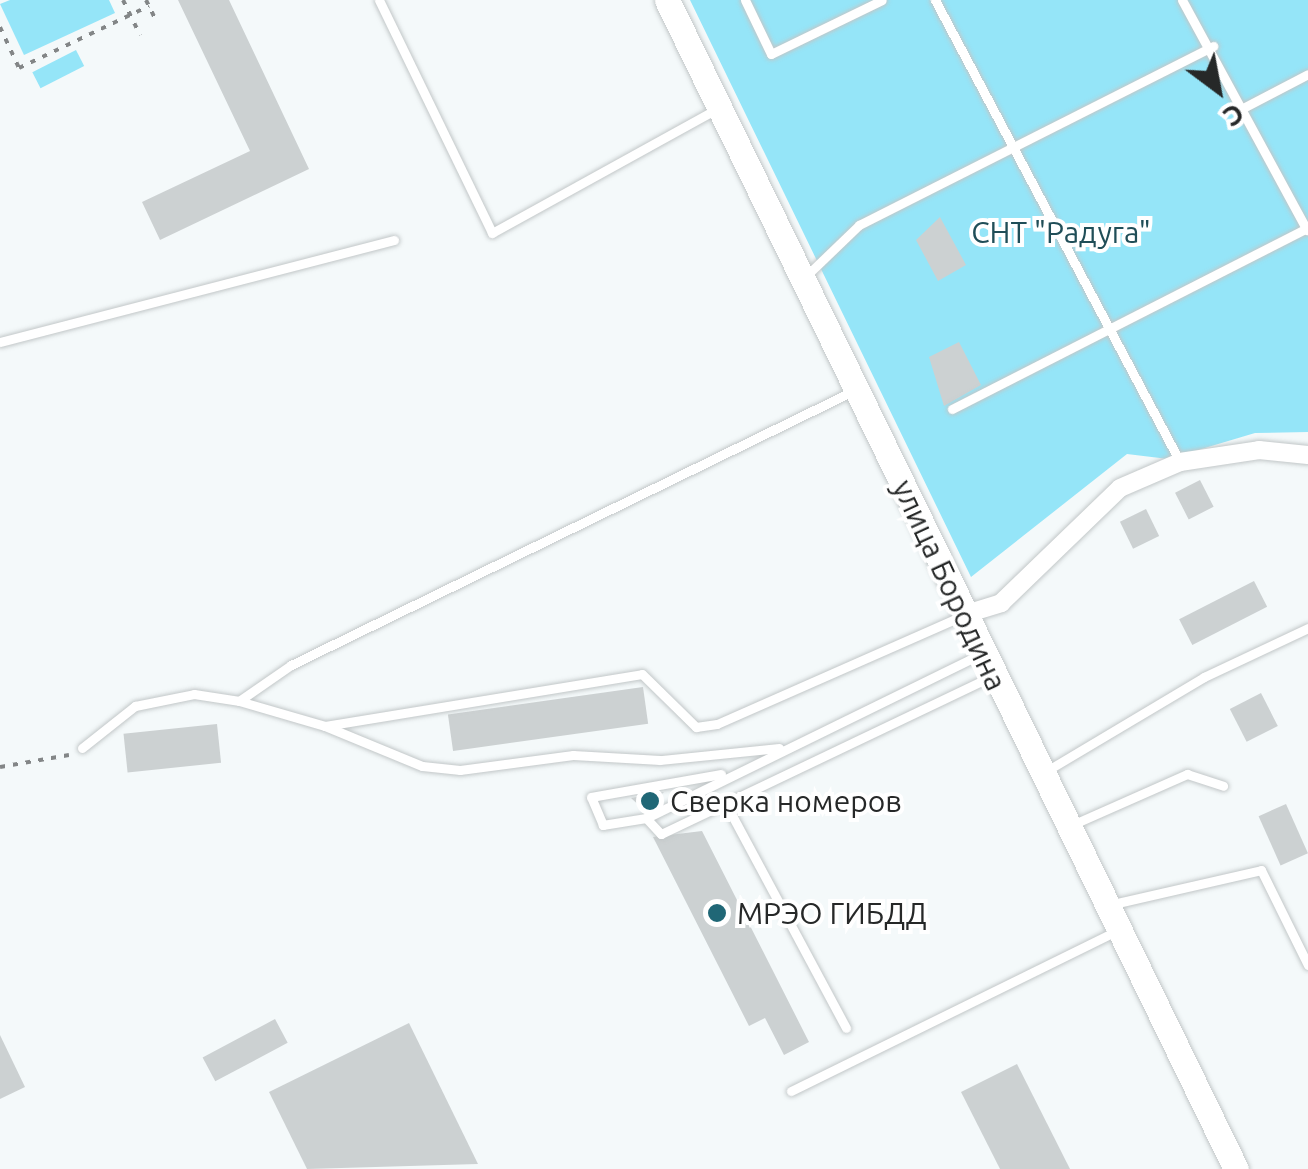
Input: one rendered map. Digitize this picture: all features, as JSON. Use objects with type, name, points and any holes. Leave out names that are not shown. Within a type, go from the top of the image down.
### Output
[{"type":"main road","name":"улица Бородина","points":[[667,0],[805,277],[987,665],[1236,1169]]},
{"type":"street","points":[[966,614],[1001,603],[1120,488],[1180,462],[1259,450],[1308,455]]},
{"type":"lane","points":[[379,0],[492,233],[720,107]]},
{"type":"lane","points":[[744,0],[770,54],[882,0]]},
{"type":"lane","points":[[934,0],[1113,329],[1180,462]]},
{"type":"lane","points":[[952,409],[1307,230],[1213,46],[1182,0]]},
{"type":"lane","points":[[805,277],[859,225],[1213,46]]},
{"type":"lane","points":[[1243,108],[1308,74]]},
{"type":"lane","points":[[0,342],[394,240]]},
{"type":"lane","points":[[239,701],[291,665],[857,390]]},
{"type":"lane","points":[[325,726],[642,674],[696,727],[717,724],[966,614]]},
{"type":"lane","points":[[1041,774],[1204,676],[1308,628]]},
{"type":"lane","points":[[729,773],[592,797],[604,825],[646,818],[779,748],[987,665]]},
{"type":"lane","points":[[646,818],[660,834],[726,804],[987,665]]},
{"type":"lane","points":[[82,748],[135,706],[194,694],[239,701],[325,726],[422,766],[460,770],[574,755],[660,760],[779,748]]},
{"type":"lane","points":[[1067,827],[1186,774],[1223,786]]},
{"type":"lane","points":[[726,804],[846,1028]]},
{"type":"lane","points":[[1105,906],[1261,870],[1308,965]]},
{"type":"lane","points":[[791,1091],[1117,930]]},
{"type":"path","points":[[123,0],[140,36]]},
{"type":"path","points":[[0,27],[19,68],[130,15],[147,3],[157,23]]},
{"type":"path","points":[[0,767],[60,760],[82,748]]},
{"type":"green space","points":[[10,0],[109,0],[115,13],[24,55],[0,4]]},
{"type":"green space","name":"СНТ \"Радуга\"","points":[[690,0],[1308,0],[1308,432],[1255,433],[1168,459],[1127,454],[971,577]]},
{"type":"green space","points":[[76,50],[84,66],[41,88],[32,72]]},
{"type":"building","points":[[178,0],[229,0],[309,169],[160,240],[142,202],[250,151]]},
{"type":"building","points":[[940,217],[966,265],[938,281],[916,240]]},
{"type":"building","points":[[959,342],[981,385],[944,406],[929,357]]},
{"type":"building","points":[[1200,480],[1214,507],[1189,519],[1175,493]]},
{"type":"building","points":[[1146,509],[1159,536],[1133,549],[1120,522]]},
{"type":"building","points":[[1254,581],[1267,607],[1192,645],[1179,619]]},
{"type":"building","points":[[643,687],[648,724],[453,751],[448,714]]},
{"type":"building","points":[[1261,693],[1278,726],[1247,742],[1230,709]]},
{"type":"building","points":[[217,724],[221,763],[128,773],[124,734]]},
{"type":"building","points":[[664,792],[644,810],[631,798]]},
{"type":"building","points":[[1286,804],[1308,853],[1281,866],[1259,816]]},
{"type":"building","name":"МРЭО ГИБДД","points":[[702,831],[809,1042],[784,1055],[765,1018],[749,1026],[653,837]]},
{"type":"building","points":[[275,1019],[288,1043],[215,1081],[203,1057]]},
{"type":"building","points":[[409,1023],[478,1164],[307,1169],[269,1092]]},
{"type":"building","points":[[0,1035],[25,1087],[0,1099]]},
{"type":"building","points":[[1017,1064],[1070,1169],[1000,1169],[961,1092]]},
{"type":"place","name":"Сверка номеров","points":[[650,801]]},
{"type":"place","name":"МРЭО ГИБДД","points":[[717,913]]}]
